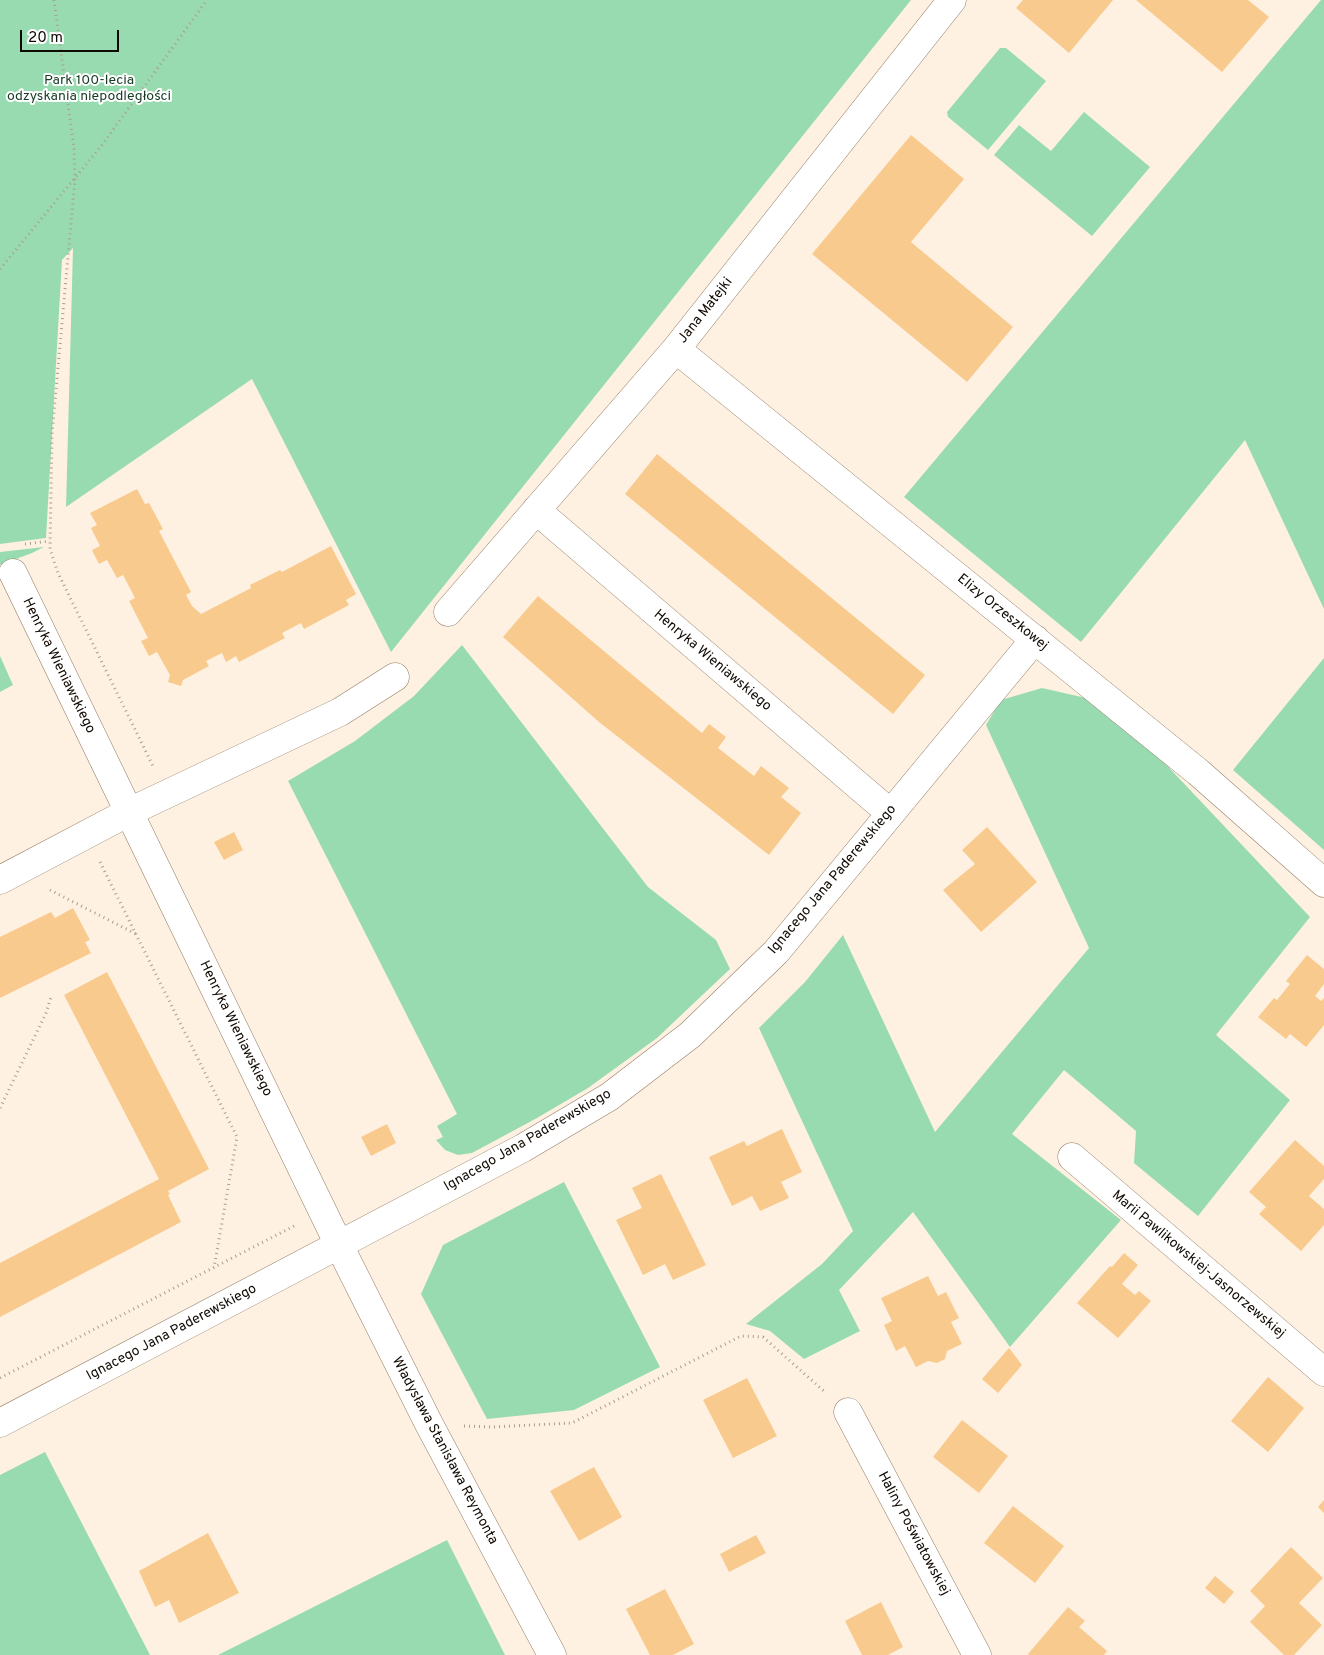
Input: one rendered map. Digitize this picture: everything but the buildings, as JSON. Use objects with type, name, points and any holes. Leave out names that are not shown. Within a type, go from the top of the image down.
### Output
[{"type":"street","name":"Jana Matejki","points":[[448,612],[676,349],[952,0]]},
{"type":"street","name":"Elizy Orzeszkowej","points":[[676,349],[1198,772],[1324,883]]},
{"type":"street","name":"Henryka Wieniawskiego","points":[[536,510],[889,812]]},
{"type":"street","name":"Henryka Wieniawskiego","points":[[13,573],[339,1245]]},
{"type":"street","name":"Ignacego Jana Paderewskiego","points":[[0,1423],[523,1148],[609,1097],[690,1035],[776,952],[889,812],[1035,639]]},
{"type":"street","points":[[8,876],[129,812],[340,712],[395,677]]},
{"type":"street","name":"Marii Pawlikowskiej-Jasnorzewskiej","points":[[1072,1157],[1324,1372]]},
{"type":"street","name":"Władysława Stanisława Reymonta","points":[[339,1245],[429,1424],[552,1655]]},
{"type":"street","name":"Haliny Poświatowskiej","points":[[848,1412],[977,1655]]},
{"type":"path","points":[[54,0],[74,148],[75,178],[52,434],[50,549],[58,573],[167,795]]},
{"type":"path","points":[[0,269],[102,145],[207,0]]},
{"type":"path","points":[[87,834],[237,1137],[214,1268]]},
{"type":"path","points":[[8,876],[138,935]]},
{"type":"path","points":[[0,1108],[46,1013],[51,997]]},
{"type":"path","points":[[0,1378],[324,1211]]},
{"type":"path","points":[[429,1424],[492,1427],[572,1423],[741,1336],[763,1337],[848,1412]]},
{"type":"green space","name":"Park 100-lecia odzyskania niepodległości","points":[[0,0],[911,0],[391,652],[252,379],[66,507],[73,248],[62,260],[46,538],[0,544]]},
{"type":"green space","points":[[1321,0],[1324,0],[1324,609],[1245,440],[1081,642],[904,497]]},
{"type":"green space","points":[[1000,48],[1006,48],[1046,81],[988,150],[948,117],[947,112]]},
{"type":"green space","points":[[1084,112],[1150,167],[1092,236],[994,155],[1019,125],[1051,151]]},
{"type":"green space","points":[[44,547],[32,553],[0,565],[0,552]]},
{"type":"green space","points":[[462,645],[648,887],[716,940],[730,969],[657,1038],[588,1088],[472,1153],[458,1155],[445,1150],[436,1140],[443,1137],[437,1126],[457,1114],[288,781],[355,741],[414,696]]},
{"type":"green space","points":[[0,656],[13,685],[0,692]]},
{"type":"green space","points":[[1324,658],[1324,850],[1233,770]]},
{"type":"green space","points":[[1042,688],[1086,698],[1124,720],[1310,917],[1216,1035],[1290,1100],[1198,1216],[1134,1163],[1136,1131],[1064,1070],[1012,1134],[1121,1220],[1010,1347],[913,1212],[839,1290],[860,1331],[804,1359],[770,1331],[746,1324],[822,1264],[853,1231],[759,1028],[805,982],[843,935],[935,1132],[1089,948],[986,725],[1001,700]]},
{"type":"green space","points":[[564,1182],[660,1367],[574,1410],[487,1419],[421,1294],[443,1245]]},
{"type":"green space","points":[[45,1452],[150,1655],[0,1655],[0,1475]]},
{"type":"green space","points":[[447,1540],[505,1655],[218,1655]]}]
